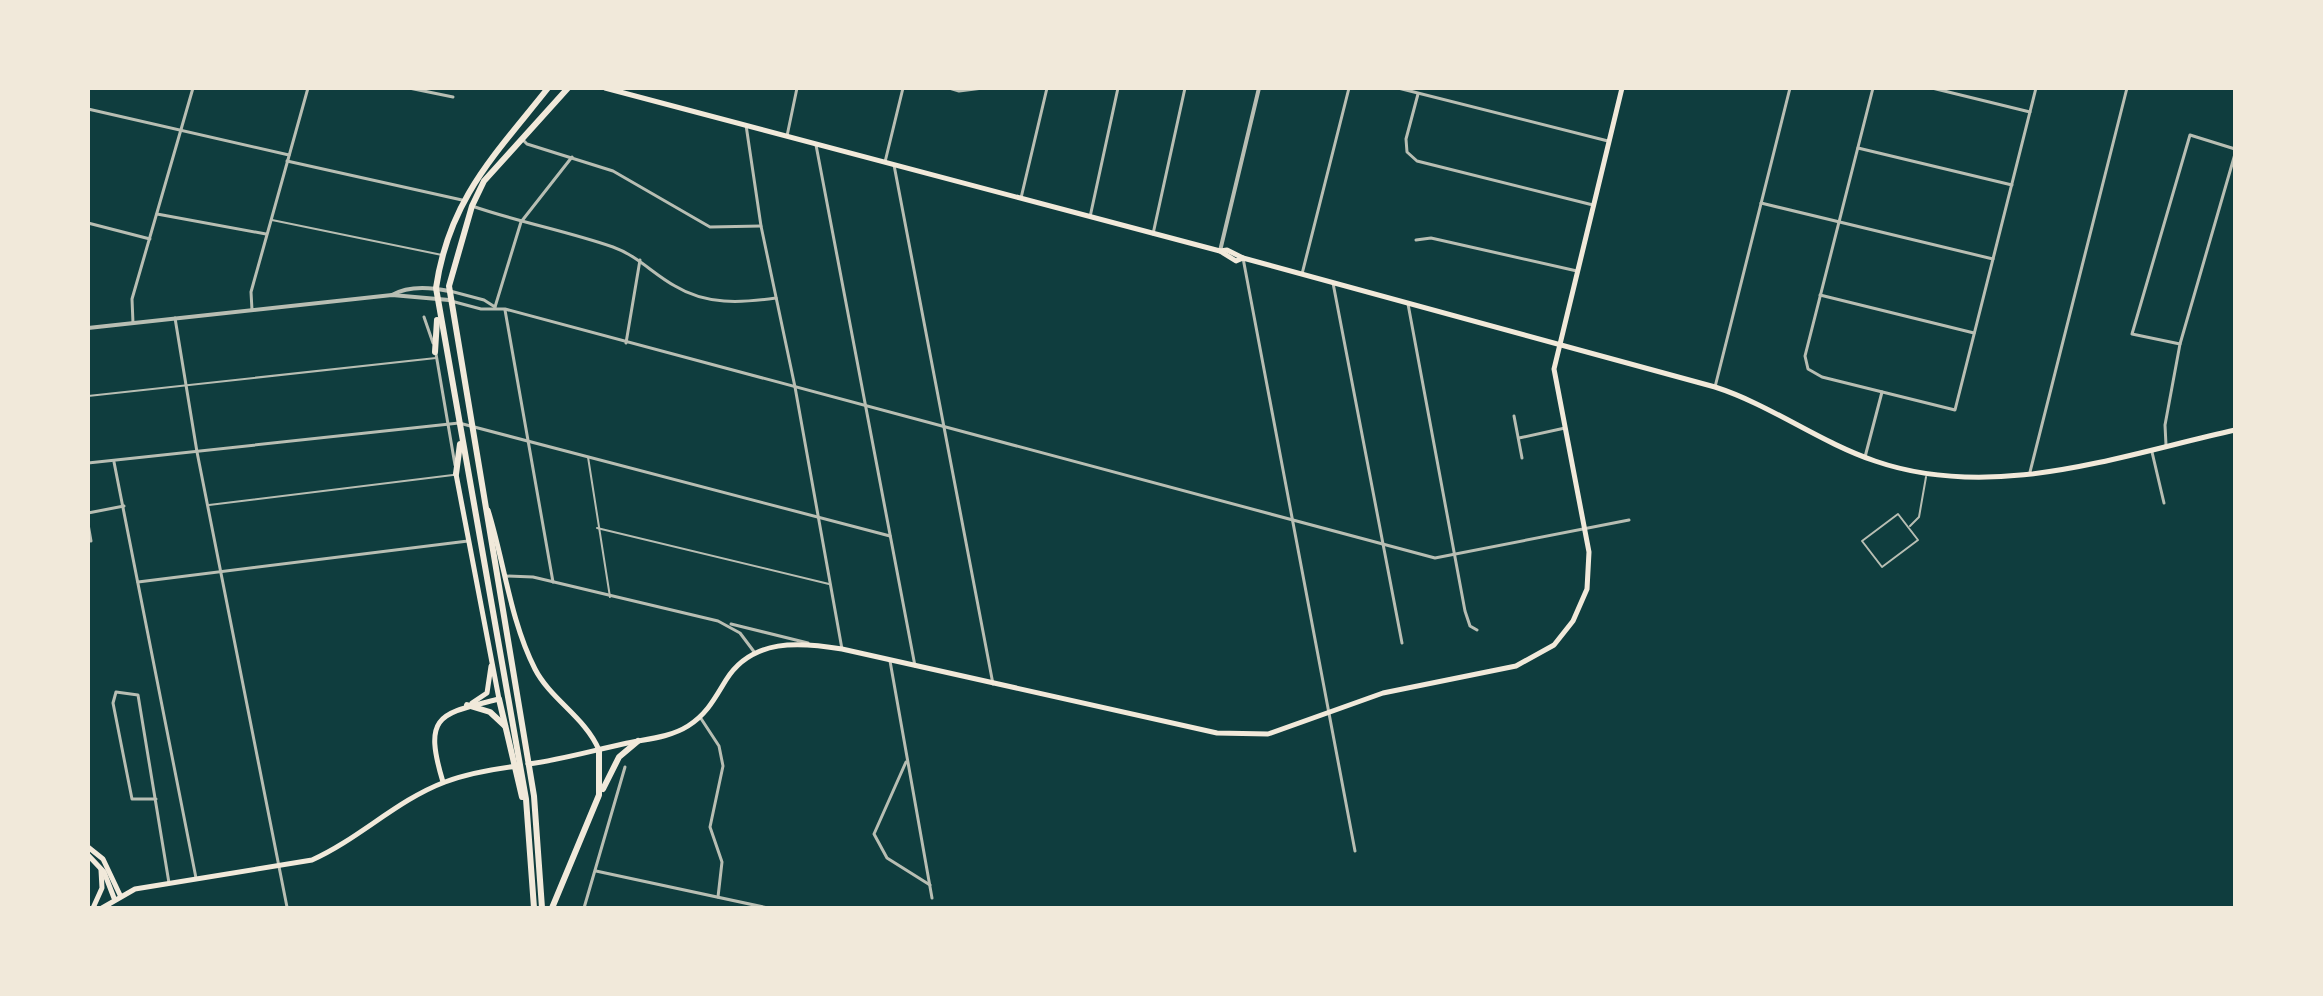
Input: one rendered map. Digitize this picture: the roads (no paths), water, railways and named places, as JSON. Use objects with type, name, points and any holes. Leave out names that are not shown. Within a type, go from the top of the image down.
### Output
[{"type":"highway","points":[[534,908],[530,823],[524,781],[436,288],[462,200],[476,176],[548,88]]},
{"type":"highway","points":[[542,908],[539,841],[518,748],[486,501],[449,291],[472,206],[487,176],[568,88]]},
{"type":"highway","points":[[519,124],[522,139]]},
{"type":"highway","points":[[436,355],[439,313]]},
{"type":"highway","points":[[456,474],[462,441]]},
{"type":"highway","points":[[499,699],[506,727],[518,748]]},
{"type":"highway","points":[[467,705],[490,712],[506,727]]},
{"type":"highway","points":[[552,908],[599,795],[619,757],[638,741]]},
{"type":"highway","points":[[599,750],[599,795]]},
{"type":"main road","points":[[605,88],[1220,251],[1236,261],[1243,258],[1715,387],[1754,401],[1865,457],[1926,474],[1980,479],[2029,476],[2235,430]]},
{"type":"main road","points":[[102,908],[117,896],[169,883],[279,868],[312,860],[337,849],[443,782],[482,770],[599,750],[669,734],[700,717],[714,702],[728,676],[755,653],[776,645],[808,643],[842,649],[1221,734],[1268,734],[1329,715],[1383,693],[1516,666],[1543,653],[1563,634],[1583,600],[1589,565],[1585,529],[1554,375],[1622,88]]},
{"type":"main road","points":[[456,474],[499,699],[467,705]]},
{"type":"main road","points":[[486,501],[535,670],[583,722],[599,750]]},
{"type":"main road","points":[[443,782],[436,746],[437,730],[445,715],[487,693],[491,660]]},
{"type":"main road","points":[[88,847],[103,859],[117,896]]},
{"type":"main road","points":[[88,855],[101,869],[117,896]]},
{"type":"main road","points":[[93,908],[102,888],[101,869]]},
{"type":"street","points":[[133,323],[132,299],[193,88]]},
{"type":"street","points":[[252,310],[251,292],[308,88]]},
{"type":"street","points":[[409,88],[453,97]]},
{"type":"street","points":[[787,136],[797,88]]},
{"type":"street","points":[[885,162],[903,88]]},
{"type":"street","points":[[949,88],[983,88]]},
{"type":"street","points":[[1021,198],[1047,88]]},
{"type":"street","points":[[1090,217],[1118,88]]},
{"type":"street","points":[[1153,234],[1185,88]]},
{"type":"street","points":[[1220,251],[1259,88]]},
{"type":"street","points":[[1302,274],[1349,88]]},
{"type":"street","points":[[1398,88],[1609,141]]},
{"type":"street","points":[[1715,387],[1790,88]]},
{"type":"street","points":[[1873,88],[1805,356],[1808,369],[1822,377],[1955,410],[2036,88]]},
{"type":"street","points":[[1932,88],[2030,112]]},
{"type":"street","points":[[2029,476],[2127,88]]},
{"type":"street","points":[[1418,94],[1406,139],[1407,152],[1417,161],[1593,205]]},
{"type":"street","points":[[88,109],[289,155]]},
{"type":"street","points":[[746,125],[761,226],[795,387],[842,649]]},
{"type":"street","points":[[2166,445],[2165,425],[2180,344],[2235,152],[2190,135],[2132,334],[2180,344]]},
{"type":"street","points":[[522,139],[527,144],[613,171],[710,227],[761,226]]},
{"type":"street","points":[[816,145],[915,666]]},
{"type":"street","points":[[1858,148],[2012,185]]},
{"type":"street","points":[[495,307],[521,222],[572,157]]},
{"type":"street","points":[[287,161],[462,200]]},
{"type":"street","points":[[894,165],[993,684]]},
{"type":"street","points":[[1761,203],[1993,259]]},
{"type":"street","points":[[472,206],[613,247],[640,260],[674,286],[700,298],[725,302],[777,298]]},
{"type":"street","points":[[157,214],[266,234]]},
{"type":"street","points":[[88,223],[150,239]]},
{"type":"street","points":[[1416,240],[1431,238],[1578,271]]},
{"type":"street","points":[[1243,258],[1355,851]]},
{"type":"street","points":[[626,343],[640,260]]},
{"type":"street","points":[[1333,283],[1402,643]]},
{"type":"street","points":[[392,295],[401,290],[436,288],[484,300],[495,307]]},
{"type":"street","points":[[88,328],[392,295],[437,298],[481,309],[505,309],[1435,558],[1629,520]]},
{"type":"street","points":[[1820,295],[1974,333]]},
{"type":"street","points":[[1408,304],[1465,611],[1470,626],[1477,630]]},
{"type":"street","points":[[505,309],[553,582]]},
{"type":"street","points":[[424,317],[436,355],[456,474]]},
{"type":"street","points":[[175,318],[197,452],[287,907]]},
{"type":"street","points":[[1865,457],[1882,392]]},
{"type":"street","points":[[1514,416],[1522,458]]},
{"type":"street","points":[[88,463],[459,423],[890,536]]},
{"type":"street","points":[[1519,438],[1565,428]]},
{"type":"street","points":[[2151,449],[2164,503]]},
{"type":"street","points":[[114,461],[196,878]]},
{"type":"street","points":[[88,513],[124,506]]},
{"type":"street","points":[[88,524],[91,541],[88,540]]},
{"type":"street","points":[[138,582],[468,541]]},
{"type":"street","points":[[506,576],[526,576],[808,643]]},
{"type":"street","points":[[718,621],[740,633],[755,653]]},
{"type":"street","points":[[890,661],[932,898]]},
{"type":"street","points":[[156,799],[132,799],[113,703],[116,692],[138,695],[156,799],[169,883]]},
{"type":"street","points":[[700,717],[719,746],[723,766],[710,827],[711,839],[722,862],[718,897]]},
{"type":"street","points":[[907,760],[874,834],[887,858],[930,885]]},
{"type":"street","points":[[584,908],[625,767]]},
{"type":"street","points":[[596,871],[768,908]]},
{"type":"lane","points":[[271,219],[444,255]]},
{"type":"lane","points":[[88,396],[436,355]]},
{"type":"lane","points":[[588,457],[610,597]]},
{"type":"lane","points":[[208,505],[456,474]]},
{"type":"lane","points":[[1909,527],[1919,517],[1926,474]]},
{"type":"lane","points":[[1898,514],[1909,527],[1918,540],[1884,566],[1879,566],[1863,539],[1898,514]]},
{"type":"lane","points":[[597,528],[830,584]]}]
